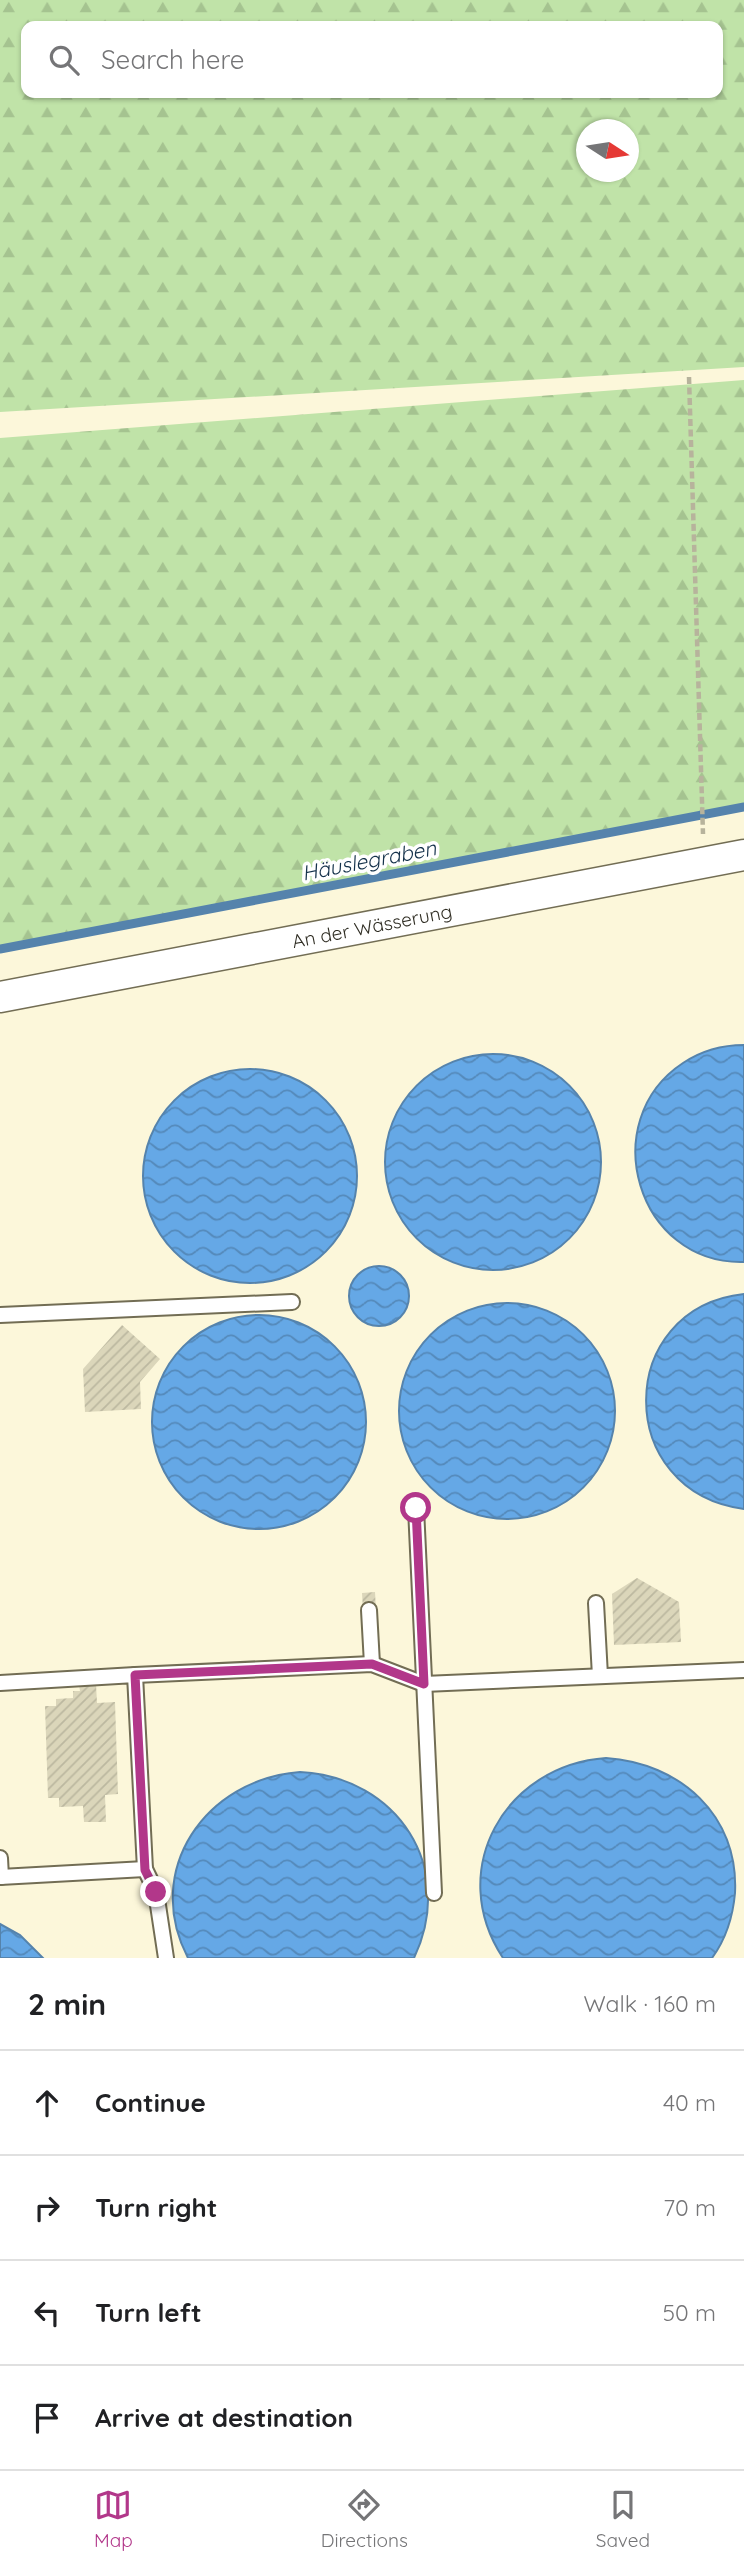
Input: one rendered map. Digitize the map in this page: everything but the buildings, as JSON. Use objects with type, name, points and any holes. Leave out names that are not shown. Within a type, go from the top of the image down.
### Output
[{"type":"street","name":"An der Wässerung","points":[[0,997],[744,855]]},
{"type":"lane","points":[[0,1315],[292,1302]]},
{"type":"lane","points":[[416,1508],[434,1893]]},
{"type":"lane","points":[[596,1603],[600,1676]]},
{"type":"lane","points":[[369,1610],[372,1664]]},
{"type":"lane","points":[[0,1683],[372,1664],[424,1684],[744,1670]]},
{"type":"lane","points":[[135,1675],[145,1870],[156,1892],[165,1957]]},
{"type":"lane","points":[[0,1858],[1,1877],[145,1870]]},
{"type":"path","points":[[689,377],[703,823]]},
{"type":"green space","points":[[0,0],[744,0],[744,367],[0,412]]},
{"type":"green space","points":[[744,380],[744,803],[0,953],[0,438]]},
{"type":"water","points":[[744,1045],[744,1262],[707,1257],[677,1240],[654,1216],[640,1185],[635,1152],[640,1119],[656,1088],[683,1063],[697,1055],[728,1046]]},
{"type":"water","points":[[493,1054],[534,1062],[553,1072],[569,1086],[583,1102],[593,1121],[601,1162],[593,1203],[583,1222],[569,1238],[553,1252],[534,1262],[493,1270],[452,1262],[433,1252],[417,1238],[403,1222],[393,1203],[385,1162],[393,1121],[403,1102],[417,1086],[433,1072],[452,1062]]},
{"type":"water","points":[[250,1069],[291,1077],[326,1100],[349,1135],[357,1176],[349,1217],[326,1252],[291,1275],[250,1283],[209,1275],[174,1252],[151,1217],[143,1176],[151,1135],[174,1100],[209,1077]]},
{"type":"water","points":[[373,1266],[385,1266],[404,1279],[409,1296],[407,1308],[396,1321],[385,1326],[373,1326],[354,1313],[349,1302],[349,1290],[362,1271]]},
{"type":"water","points":[[744,1294],[744,1509],[701,1495],[670,1470],[652,1437],[646,1400],[652,1364],[671,1331],[701,1307]]},
{"type":"water","points":[[507,1303],[548,1311],[567,1321],[583,1335],[597,1351],[607,1370],[615,1411],[607,1452],[597,1471],[583,1487],[567,1501],[548,1511],[507,1519],[466,1511],[447,1501],[431,1487],[417,1471],[407,1452],[399,1411],[407,1370],[417,1351],[431,1335],[447,1321],[466,1311]]},
{"type":"water","points":[[259,1315],[300,1323],[335,1346],[358,1381],[366,1422],[358,1463],[335,1498],[300,1521],[259,1529],[218,1521],[183,1498],[160,1463],[152,1422],[160,1381],[183,1346],[218,1323]]},
{"type":"water","points":[[606,1758],[633,1762],[658,1770],[680,1782],[700,1798],[715,1817],[727,1840],[734,1865],[735,1893],[728,1927],[712,1958],[503,1958],[487,1924],[480,1891],[483,1858],[495,1828],[514,1801],[539,1780],[570,1765]]},
{"type":"water","points":[[300,1772],[335,1778],[365,1790],[390,1809],[410,1833],[422,1860],[428,1891],[425,1924],[414,1958],[188,1958],[176,1925],[173,1893],[178,1862],[192,1835],[211,1811],[236,1792],[266,1778]]},
{"type":"water","points":[[0,1924],[20,1935],[43,1958],[0,1958]]},
{"type":"waterway","name":"Häuslegraben","points":[[0,949],[744,807]]},
{"type":"route","points":[[156,1892],[145,1870],[135,1675],[372,1664],[424,1684],[416,1508]]}]
